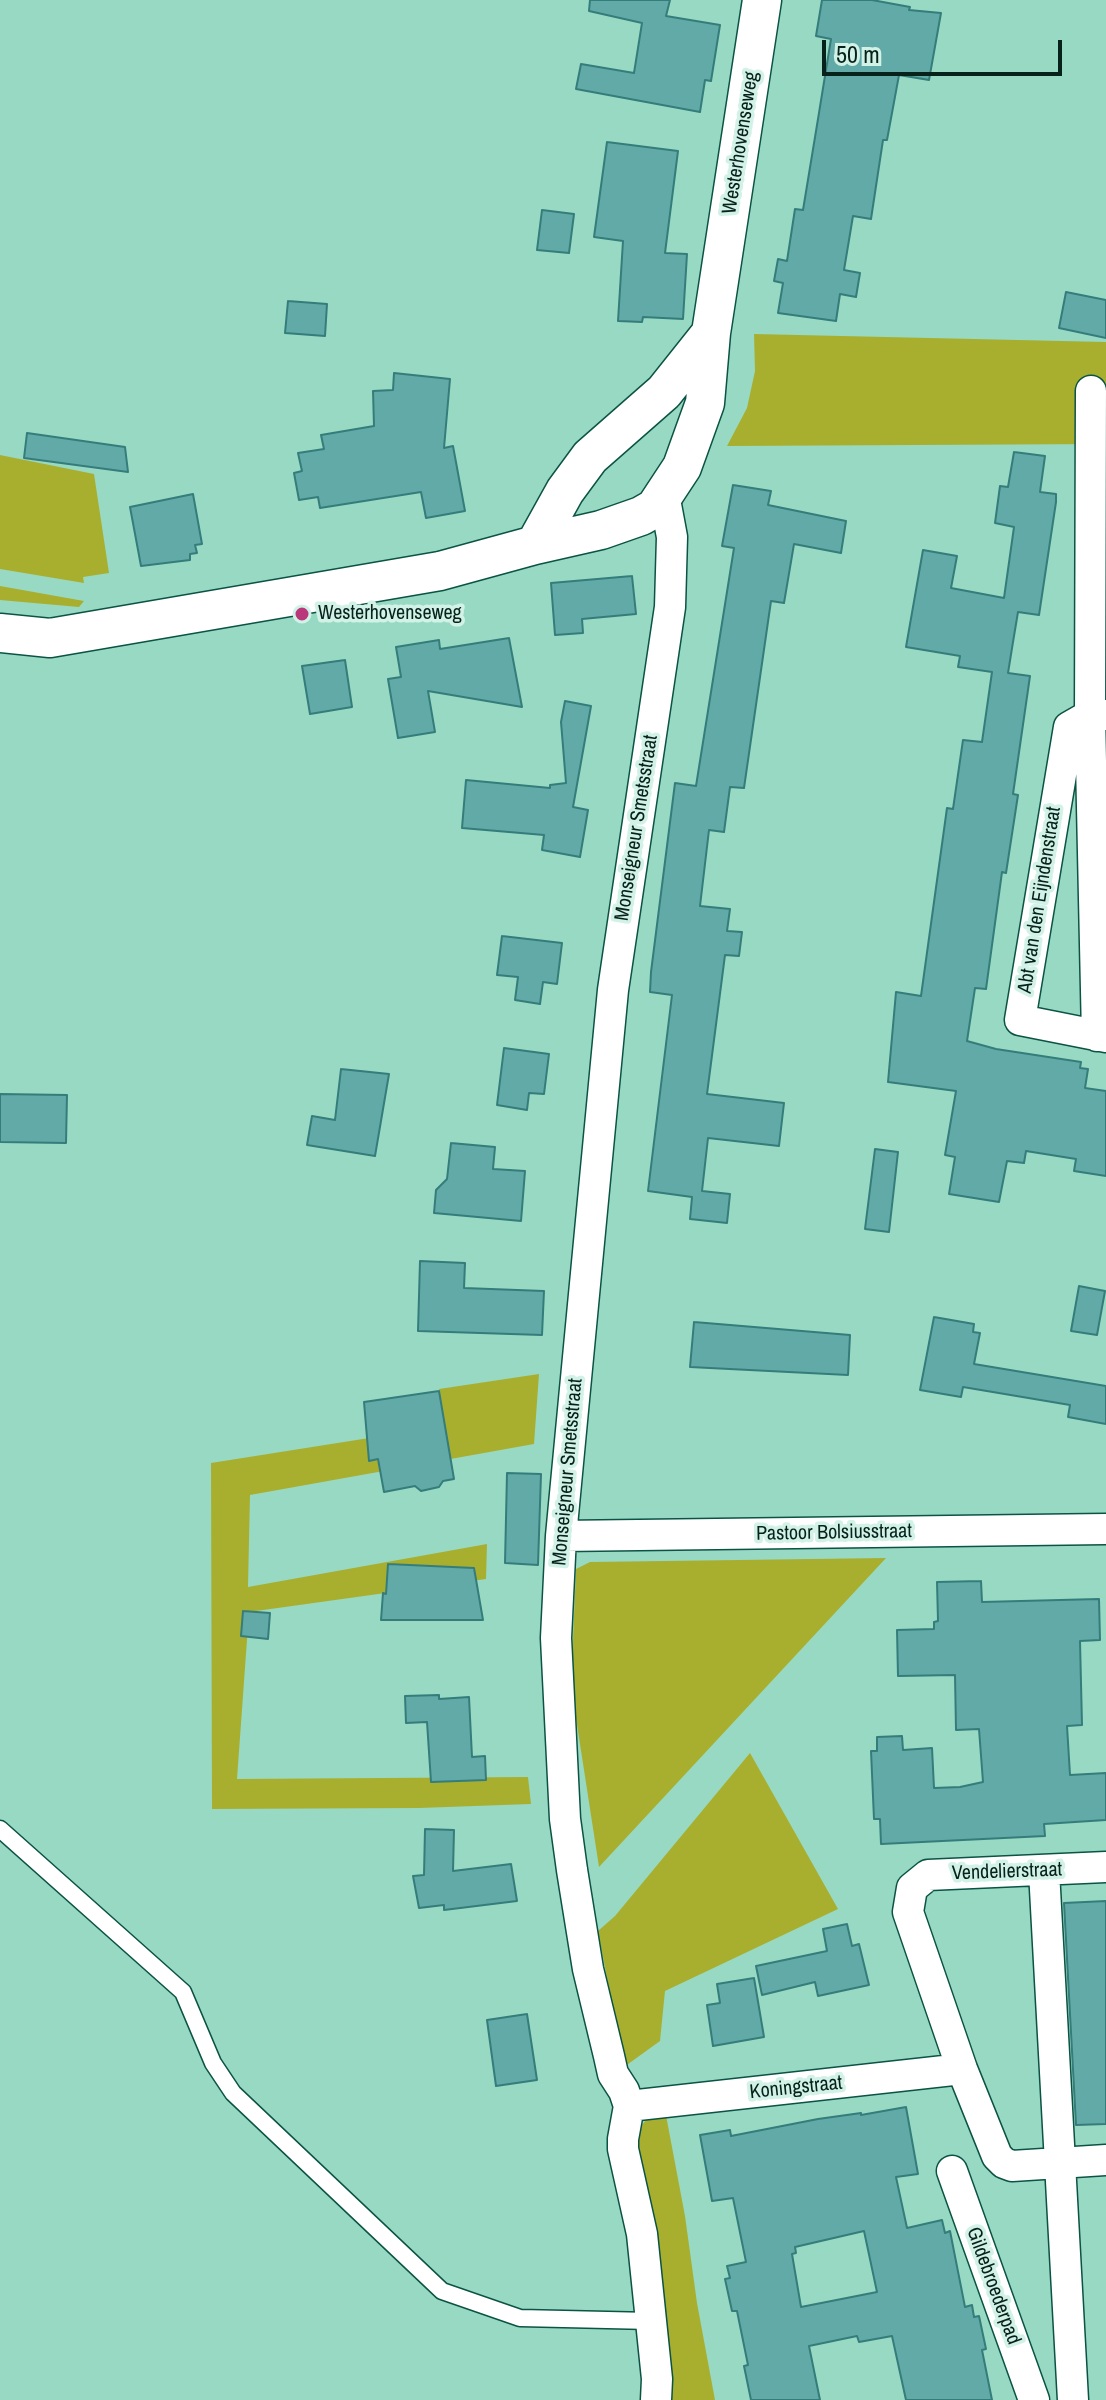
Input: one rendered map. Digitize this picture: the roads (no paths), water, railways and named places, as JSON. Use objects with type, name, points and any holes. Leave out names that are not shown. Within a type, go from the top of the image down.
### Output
[{"type":"street","name":"Westerhovenseweg","points":[[0,660],[50,638],[440,571],[601,530],[633,520],[655,508],[673,480],[705,403],[711,333],[762,0]]},
{"type":"street","name":"Westerhovenseweg","points":[[535,545],[565,491],[590,457],[664,392],[711,333]]},
{"type":"street","name":"Abt van den Eijndenstraat","points":[[1091,391],[1098,715],[1102,1036],[1020,1020],[1069,727],[1098,715]]},
{"type":"street","points":[[633,421],[656,428],[668,436],[677,450],[673,480]]},
{"type":"street","points":[[590,457],[591,482],[599,503],[610,513],[672,537]]},
{"type":"street","name":"Monseigneur Smetsstraat","points":[[629,2106],[613,2074],[588,1969],[565,1819],[556,1638],[561,1536],[613,990],[670,607],[673,480]]},
{"type":"street","name":"Westerhovenseweg","points":[[0,633],[50,638]]},
{"type":"street","name":"Pastoor Bolsiusstraat","points":[[561,1536],[1106,1529]]},
{"type":"street","name":"Vendelierstraat","points":[[962,2069],[908,1912],[912,1888],[928,1875],[1106,1867]]},
{"type":"street","points":[[1044,1871],[1073,2400]]},
{"type":"street","points":[[962,2069],[997,2156],[1004,2163],[1012,2166],[1106,2160]]},
{"type":"street","name":"Koningstraat","points":[[629,2106],[962,2069]]},
{"type":"street","points":[[629,2106],[623,2149],[642,2234],[657,2379],[656,2400]]},
{"type":"street","name":"Gildebroederpad","points":[[952,2171],[1034,2400]]},
{"type":"lane","points":[[3,1837],[183,1992],[213,2063],[233,2093],[442,2291],[520,2318],[651,2321]]},
{"type":"place","name":"Westerhovenseweg","points":[[302,614]]}]
